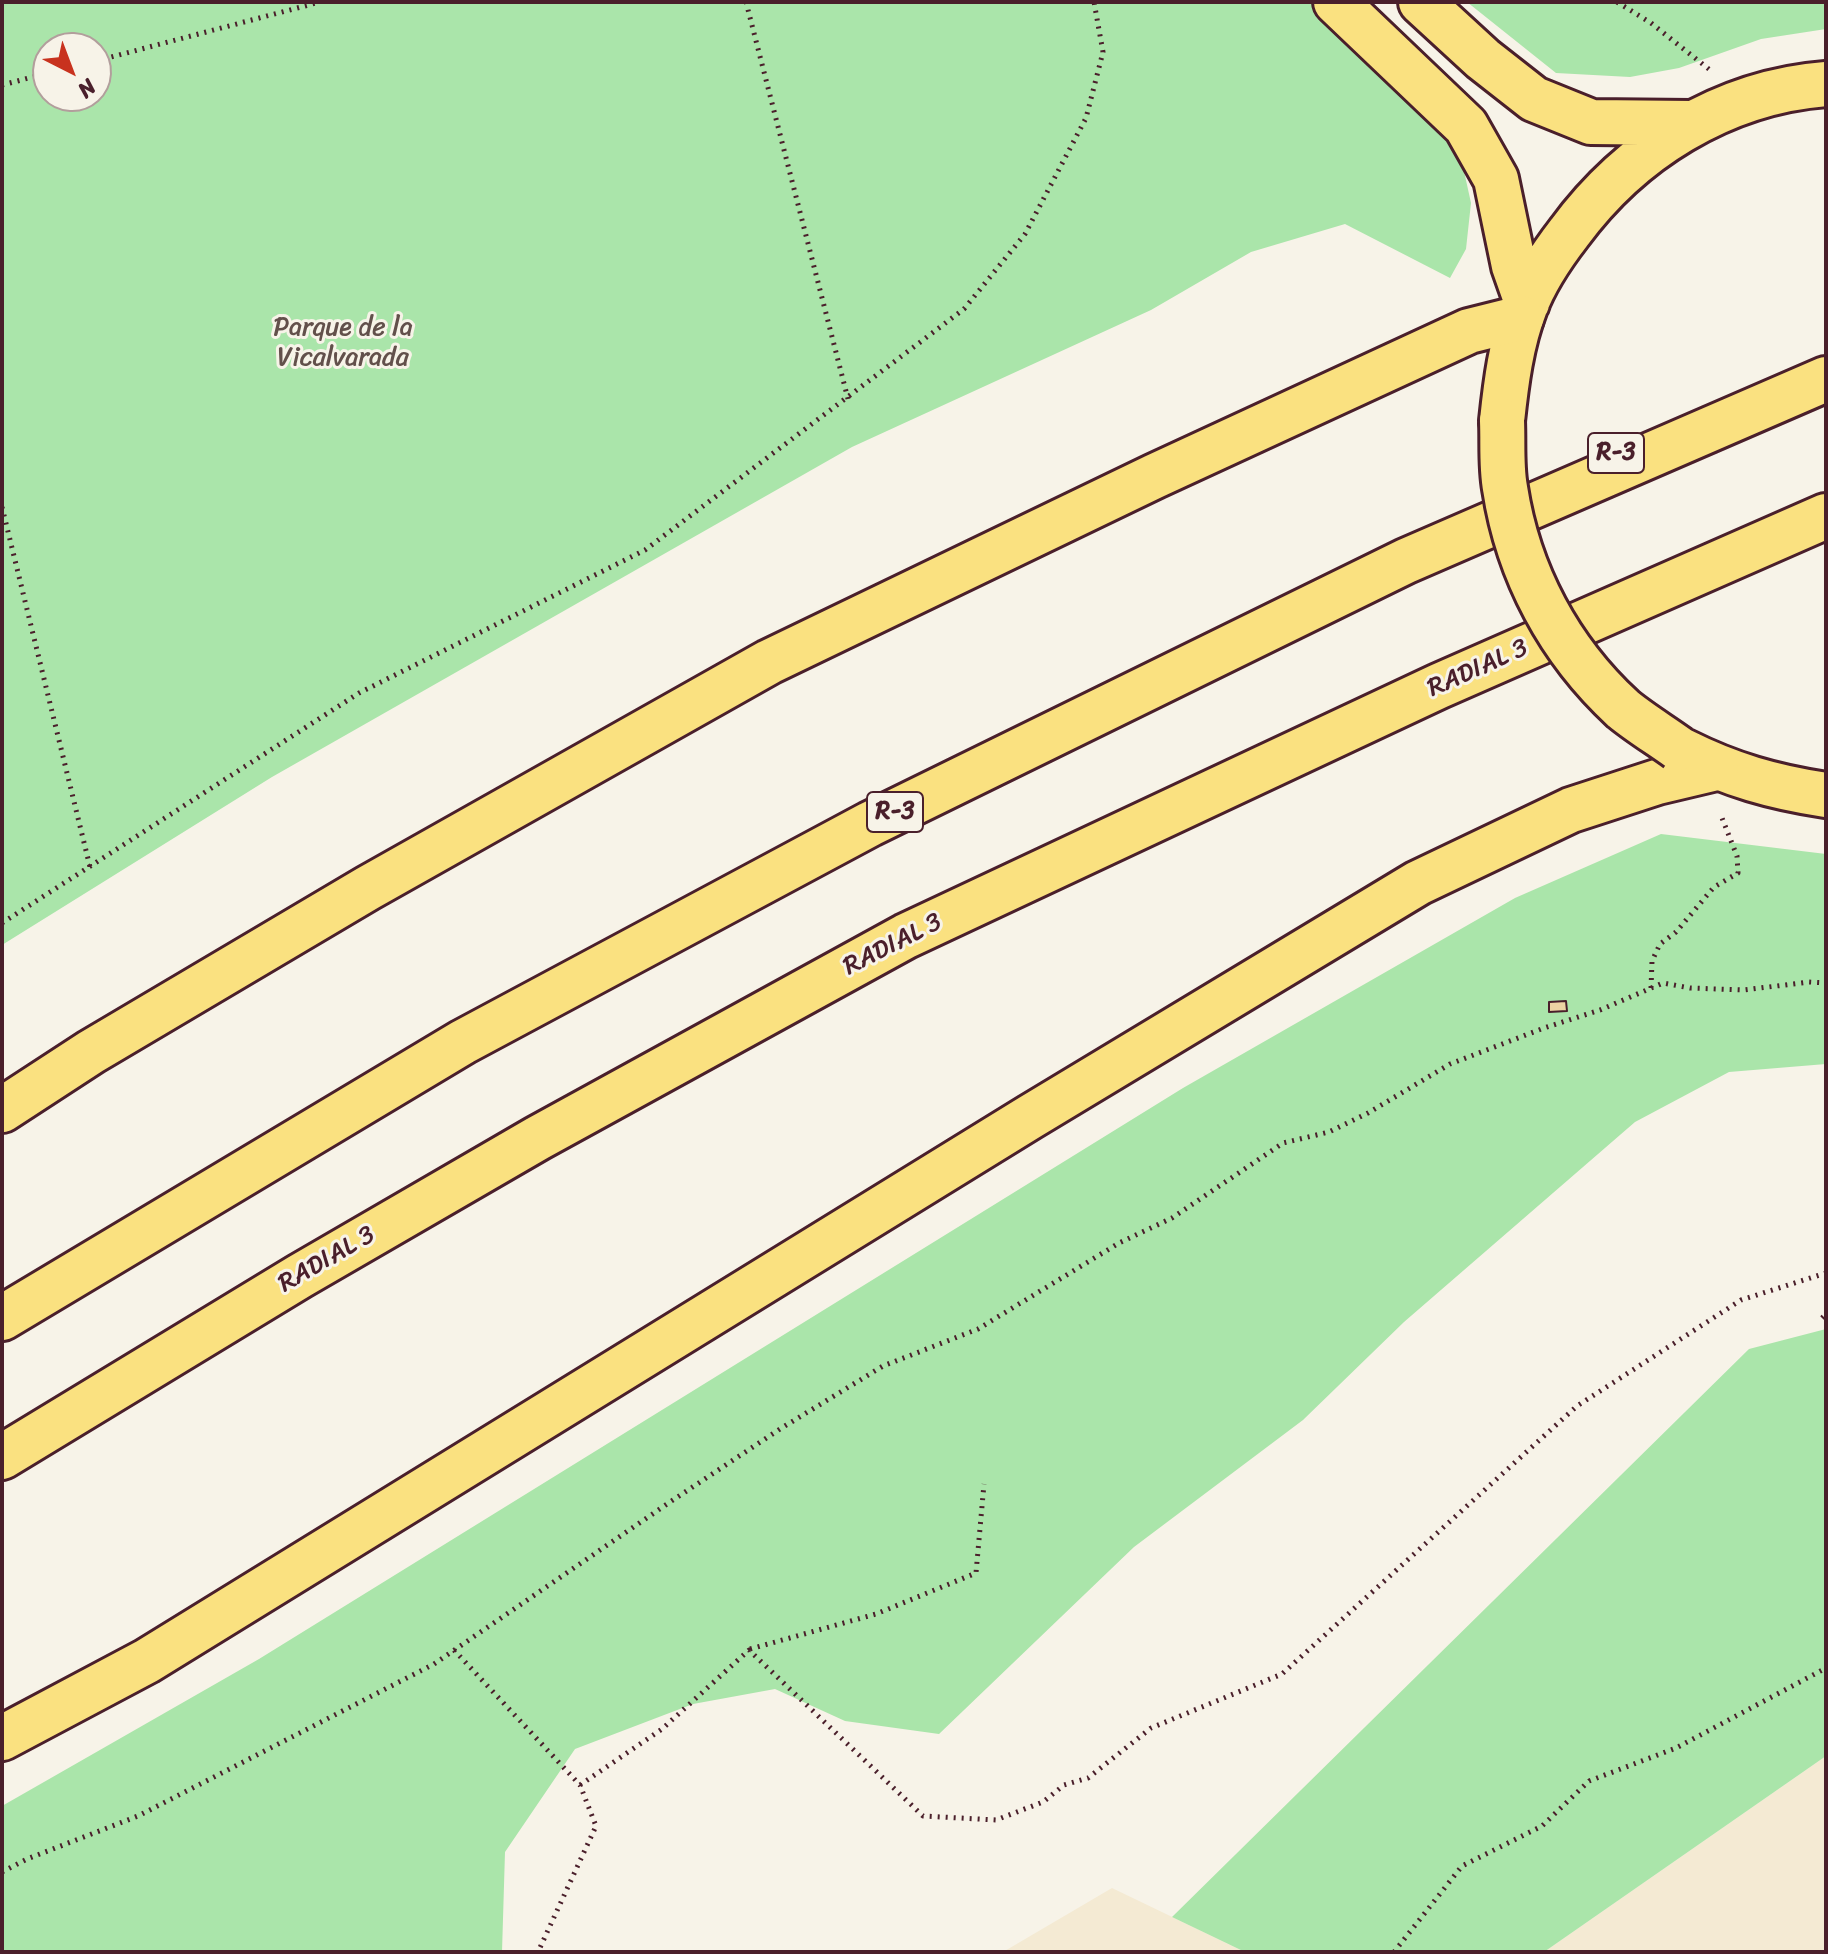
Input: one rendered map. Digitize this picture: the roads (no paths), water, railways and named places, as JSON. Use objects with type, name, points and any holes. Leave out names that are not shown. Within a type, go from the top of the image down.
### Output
[{"type":"main road","points":[[1336,2],[1466,126],[1496,179],[1524,310]]},
{"type":"main road","points":[[1421,2],[1483,59],[1534,99],[1591,122],[1691,123]]},
{"type":"main road","points":[[1826,84],[1804,85],[1746,100],[1691,123],[1639,158],[1592,202],[1555,253],[1524,310],[1507,378],[1502,421],[1504,486],[1515,536],[1544,609],[1580,663],[1625,710],[1678,748],[1716,768],[1773,787],[1826,795]]},
{"type":"main road","points":[[2,1110],[91,1052],[368,888],[769,662],[1155,476],[1469,331],[1524,310]]},
{"type":"main road","name":"R-3","points":[[2,1318],[477,1034],[870,824],[1406,561],[1826,346]]},
{"type":"main road","name":"R-3","points":[[1406,561],[1826,379]]},
{"type":"main road","name":"RADIAL 3","points":[[2,1457],[300,1276],[511,1153],[906,936],[1439,686],[1826,516]]},
{"type":"main road","points":[[1439,686],[1826,541]]},
{"type":"main road","points":[[2,1738],[147,1661],[1003,1133],[1418,883],[1571,810],[1657,782],[1716,768]]},
{"type":"park label","name":"Parque de la Vicalvarada","points":[[343,343]]}]
